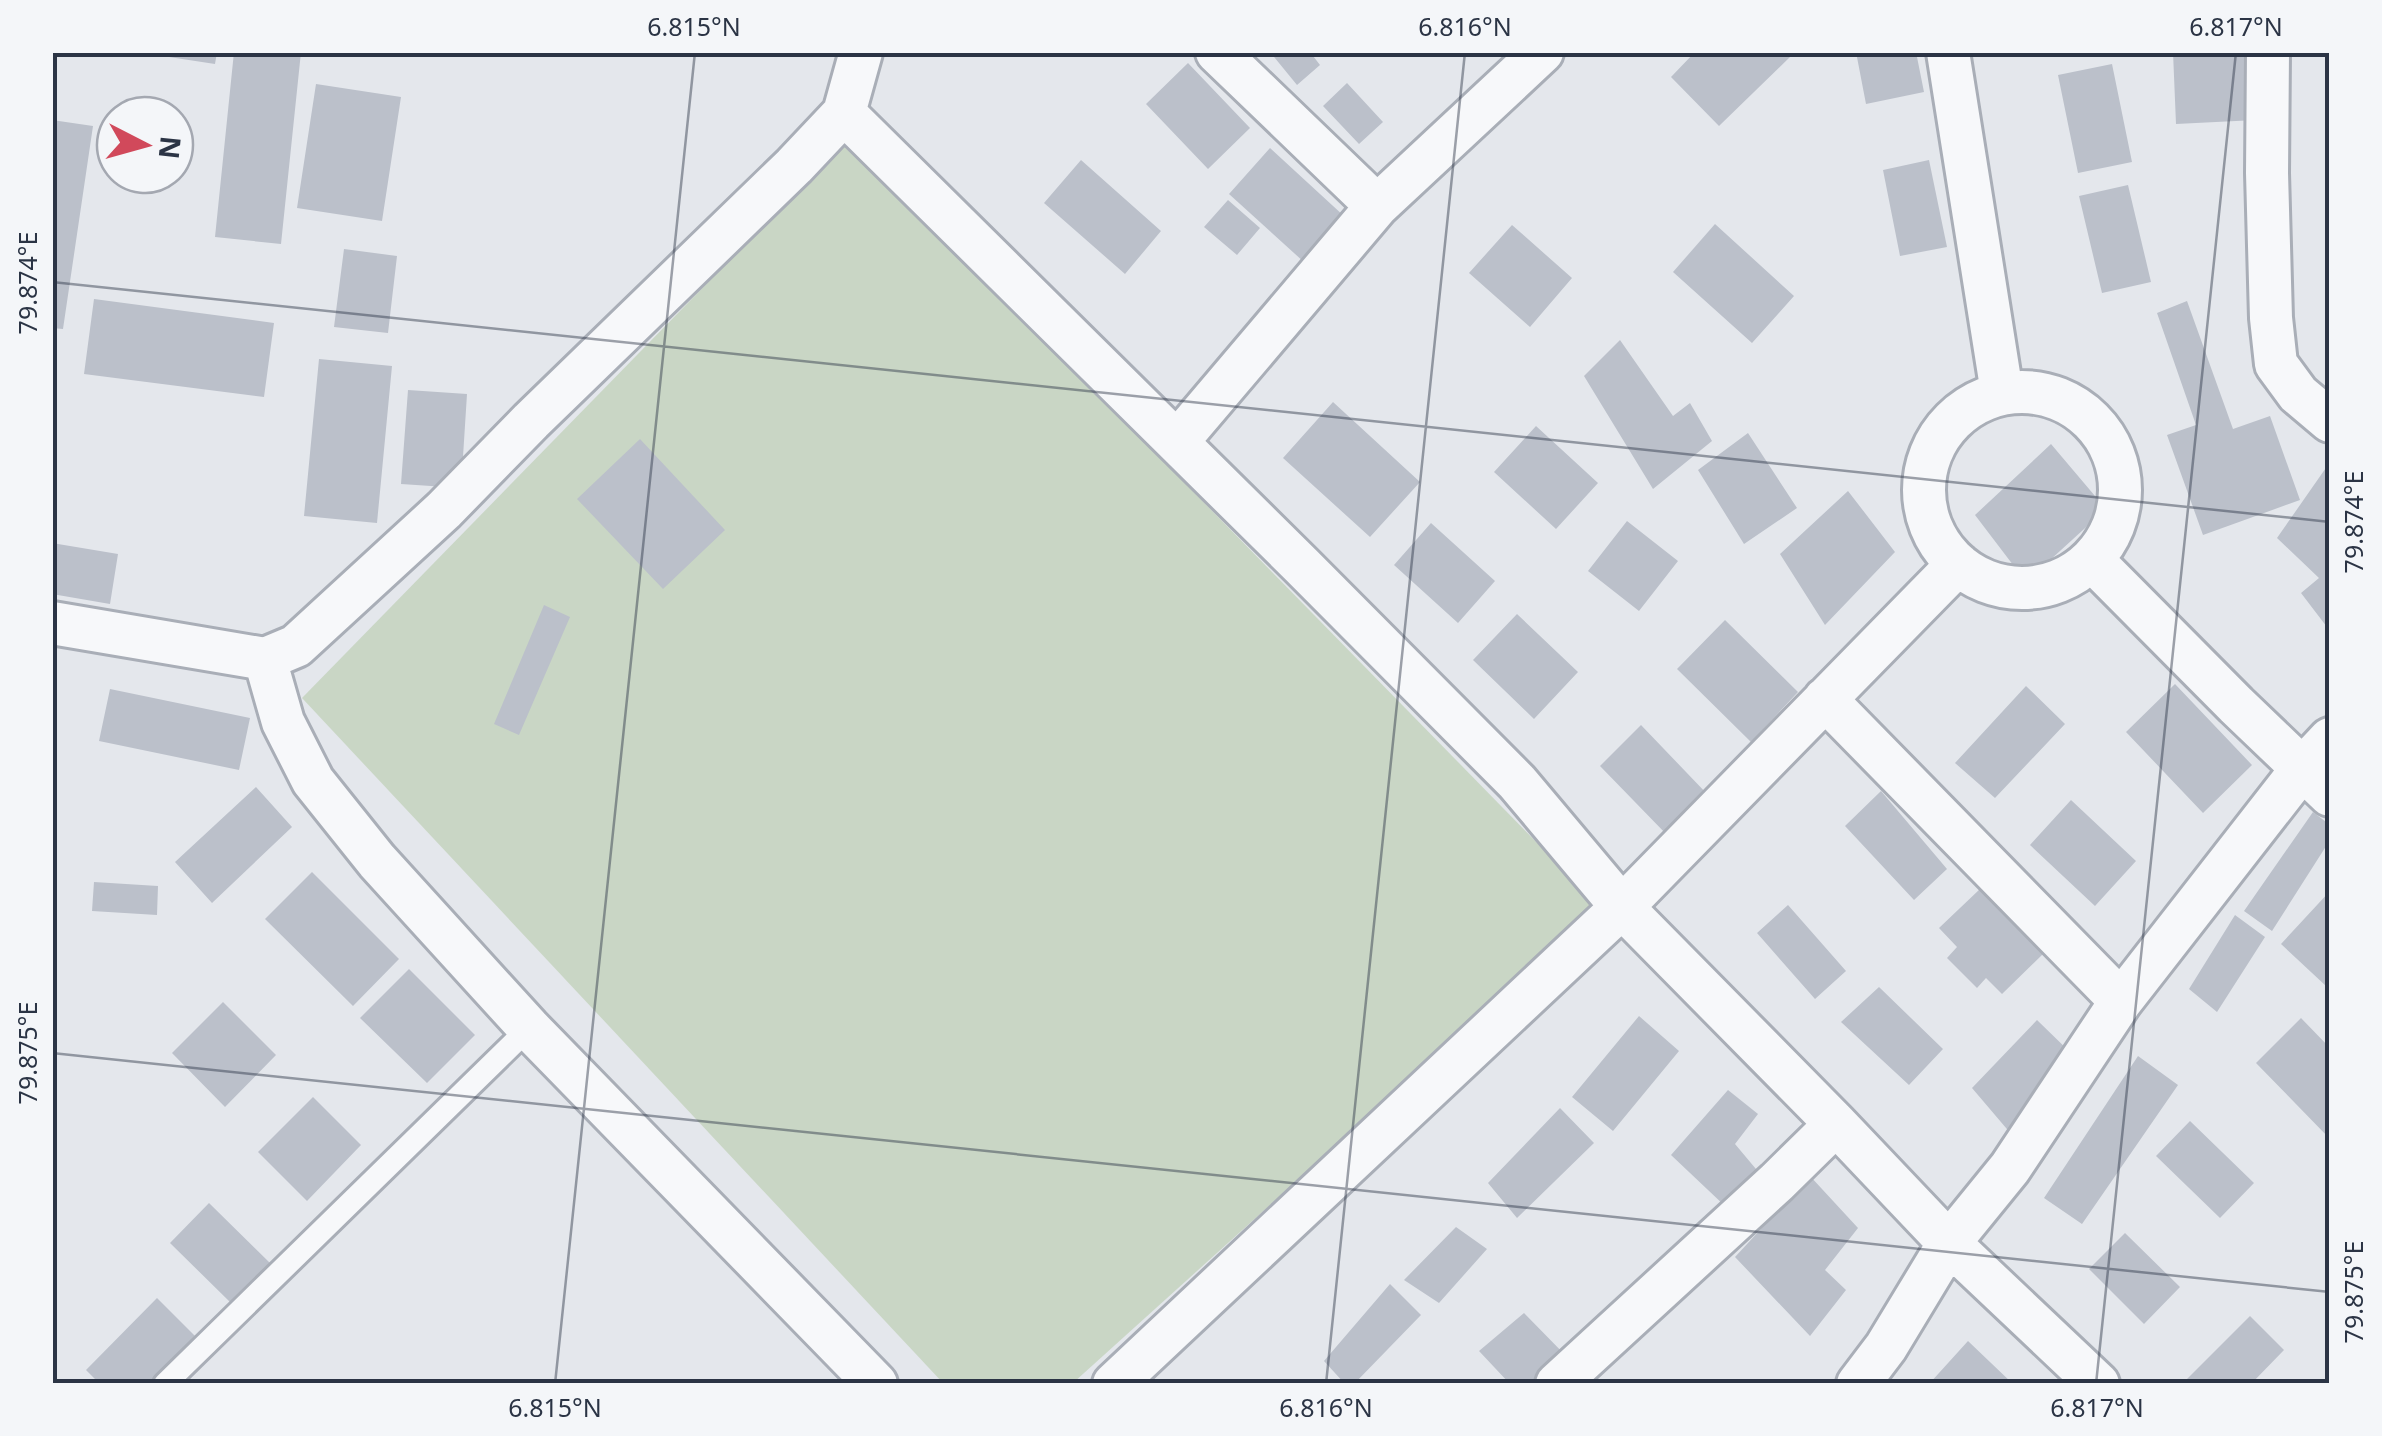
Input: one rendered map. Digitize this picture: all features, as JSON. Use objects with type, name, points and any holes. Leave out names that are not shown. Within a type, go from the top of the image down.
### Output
[{"type":"street","points":[[52,623],[265,659],[296,646],[444,510],[531,420],[794,166],[844,113],[861,52]]},
{"type":"street","points":[[1218,52],[1377,206]]},
{"type":"street","points":[[1177,442],[1377,206],[1542,52]]},
{"type":"street","points":[[1948,52],[2002,393]]},
{"type":"street","points":[[2268,52],[2267,173],[2276,364],[2298,394],[2330,421]]},
{"type":"street","points":[[844,113],[1517,782],[1622,906],[1949,1243],[2098,1384]]},
{"type":"street","points":[[2034,391],[2064,400],[2090,418],[2109,443],[2119,473],[2120,504],[2110,534],[2092,560],[2066,579],[2034,588],[2000,587],[1970,575],[1945,552],[1928,523],[1923,489],[1929,456],[1946,427],[1971,405],[2002,393],[2034,391]]},
{"type":"street","points":[[2092,560],[2315,782]]},
{"type":"street","points":[[1114,1384],[1622,906],[1958,564]]},
{"type":"street","points":[[265,659],[283,722],[313,781],[377,860],[529,1028],[876,1384]]},
{"type":"street","points":[[1825,699],[2121,1002]]},
{"type":"street","points":[[1858,1384],[1886,1348],[1949,1243],[2010,1168],[2121,1002],[2315,782],[2330,738]]},
{"type":"street","points":[[1557,1384],[1836,1124]]},
{"type":"lane","points":[[166,1384],[529,1028]]},
{"type":"green space","points":[[848,139],[1600,907],[1073,1383],[943,1383],[302,698]]},
{"type":"building","points":[[217,52],[215,64],[156,55]]},
{"type":"building","points":[[234,52],[301,52],[281,244],[215,237]]},
{"type":"building","points":[[1270,52],[1310,52],[1320,65],[1297,85]]},
{"type":"building","points":[[1695,52],[1785,52],[1790,57],[1719,126],[1671,77]]},
{"type":"building","points":[[1856,52],[1916,52],[1924,92],[1866,104]]},
{"type":"building","points":[[2173,52],[2253,52],[2256,120],[2176,124]]},
{"type":"building","points":[[1188,63],[1250,128],[1208,169],[1146,104]]},
{"type":"building","points":[[2112,64],[2132,162],[2078,173],[2058,75]]},
{"type":"building","points":[[1347,83],[1383,122],[1359,144],[1323,106]]},
{"type":"building","points":[[316,84],[401,97],[382,221],[297,208]]},
{"type":"building","points":[[52,120],[93,126],[63,329],[52,328]]},
{"type":"building","points":[[1270,148],[1345,217],[1305,263],[1229,194]]},
{"type":"building","points":[[1081,160],[1161,231],[1125,274],[1044,203]]},
{"type":"building","points":[[1929,160],[1947,247],[1900,256],[1883,170]]},
{"type":"building","points":[[2128,185],[2151,282],[2102,293],[2079,196]]},
{"type":"building","points":[[1228,200],[1260,228],[1237,255],[1204,227]]},
{"type":"building","points":[[1715,224],[1794,296],[1752,343],[1673,272]]},
{"type":"building","points":[[1512,225],[1572,278],[1530,327],[1469,273]]},
{"type":"building","points":[[344,249],[397,256],[388,333],[334,327]]},
{"type":"building","points":[[94,299],[274,323],[264,397],[84,374]]},
{"type":"building","points":[[2187,301],[2233,429],[2270,416],[2300,500],[2203,535],[2167,435],[2196,425],[2157,313]]},
{"type":"building","points":[[1620,340],[1673,416],[1690,403],[1712,441],[1653,489],[1584,376]]},
{"type":"building","points":[[319,359],[392,366],[377,523],[304,516]]},
{"type":"building","points":[[408,390],[467,394],[461,488],[401,484]]},
{"type":"building","points":[[1333,402],[1420,482],[1370,537],[1283,458]]},
{"type":"building","points":[[1536,426],[1598,483],[1556,529],[1494,472]]},
{"type":"building","points":[[1748,433],[1797,508],[1744,544],[1698,470]]},
{"type":"building","points":[[640,439],[725,530],[663,589],[577,499]]},
{"type":"building","points":[[2051,444],[2106,509],[2026,582],[1975,515]]},
{"type":"building","points":[[2330,462],[2330,631],[2301,593],[2319,578],[2277,538]]},
{"type":"building","points":[[1848,491],[1895,552],[1825,625],[1780,554]]},
{"type":"building","points":[[1627,521],[1678,561],[1639,611],[1588,571]]},
{"type":"building","points":[[1431,523],[1495,581],[1458,623],[1394,565]]},
{"type":"building","points":[[52,543],[118,554],[110,604],[52,594]]},
{"type":"building","points":[[544,605],[570,617],[519,735],[494,724]]},
{"type":"building","points":[[1517,614],[1578,672],[1534,719],[1473,660]]},
{"type":"building","points":[[1725,620],[1798,692],[1751,742],[1677,669]]},
{"type":"building","points":[[2175,684],[2252,765],[2203,813],[2126,732]]},
{"type":"building","points":[[2026,686],[2065,724],[1995,798],[1955,763]]},
{"type":"building","points":[[110,689],[250,718],[239,770],[99,741]]},
{"type":"building","points":[[1641,725],[1709,796],[1668,836],[1600,766]]},
{"type":"building","points":[[256,787],[292,827],[212,903],[175,862]]},
{"type":"building","points":[[1881,791],[1947,869],[1914,900],[1845,826]]},
{"type":"building","points":[[2071,800],[2136,861],[2095,906],[2030,845]]},
{"type":"building","points":[[2313,812],[2330,825],[2330,840],[2272,931],[2244,911]]},
{"type":"building","points":[[312,872],[399,959],[353,1006],[265,919]]},
{"type":"building","points":[[94,882],[158,886],[157,915],[92,911]]},
{"type":"building","points":[[1980,889],[2043,954],[2002,994],[1986,978],[1977,988],[1947,958],[1957,947],[1939,928]]},
{"type":"building","points":[[2330,891],[2330,983],[2326,986],[2281,944]]},
{"type":"building","points":[[1788,905],[1846,971],[1815,999],[1757,933]]},
{"type":"building","points":[[2235,915],[2265,937],[2217,1012],[2189,989]]},
{"type":"building","points":[[409,969],[475,1035],[427,1083],[360,1018]]},
{"type":"building","points":[[1879,987],[1943,1049],[1909,1085],[1841,1022]]},
{"type":"building","points":[[223,1002],[276,1055],[225,1107],[172,1053]]},
{"type":"building","points":[[1639,1016],[1679,1051],[1613,1131],[1572,1097]]},
{"type":"building","points":[[2301,1018],[2330,1048],[2330,1139],[2256,1063]]},
{"type":"building","points":[[2037,1020],[2074,1056],[2012,1135],[1972,1088]]},
{"type":"building","points":[[2138,1056],[2178,1085],[2082,1224],[2044,1198]]},
{"type":"building","points":[[1728,1090],[1758,1114],[1735,1144],[1761,1175],[1726,1207],[1671,1155]]},
{"type":"building","points":[[313,1097],[361,1145],[307,1201],[258,1152]]},
{"type":"building","points":[[1560,1108],[1594,1143],[1517,1218],[1488,1183]]},
{"type":"building","points":[[2190,1121],[2254,1183],[2220,1218],[2156,1156]]},
{"type":"building","points":[[1810,1176],[1858,1228],[1825,1270],[1846,1290],[1810,1336],[1735,1257]]},
{"type":"building","points":[[209,1203],[270,1263],[231,1303],[170,1243]]},
{"type":"building","points":[[1456,1227],[1487,1249],[1439,1303],[1404,1280]]},
{"type":"building","points":[[2125,1233],[2180,1287],[2144,1324],[2089,1269]]},
{"type":"building","points":[[1390,1284],[1421,1315],[1354,1384],[1345,1384],[1324,1361]]},
{"type":"building","points":[[157,1298],[197,1338],[152,1384],[100,1384],[86,1370]]},
{"type":"building","points":[[1524,1313],[1571,1361],[1545,1384],[1510,1384],[1479,1351]]},
{"type":"building","points":[[2250,1316],[2284,1350],[2251,1384],[2182,1384]]},
{"type":"building","points":[[1968,1341],[2013,1384],[1929,1384]]}]
